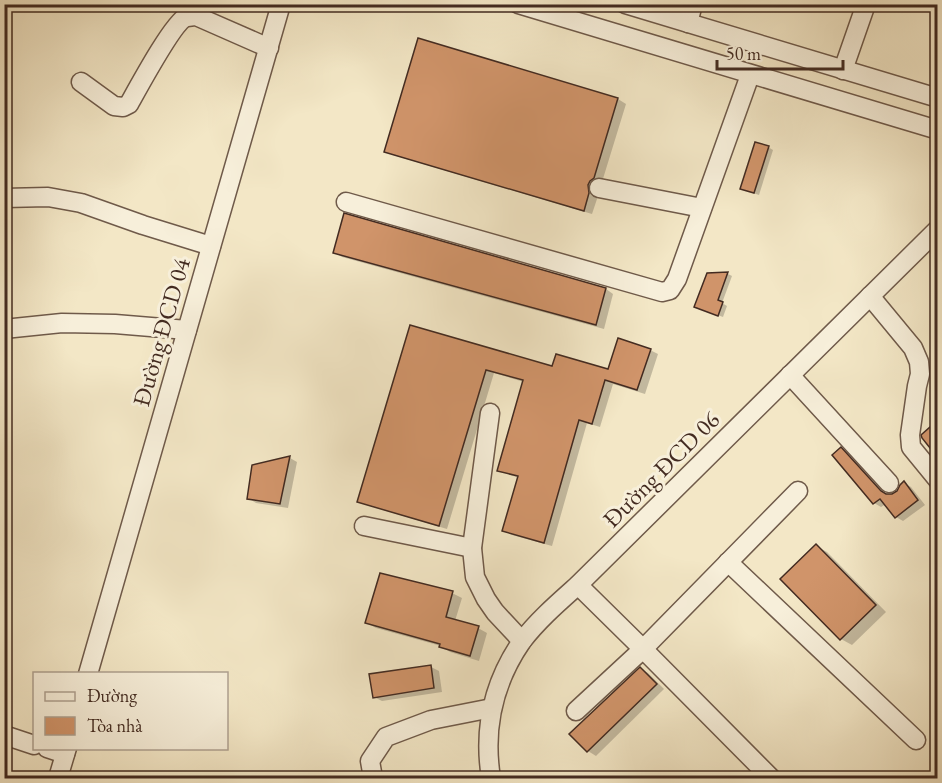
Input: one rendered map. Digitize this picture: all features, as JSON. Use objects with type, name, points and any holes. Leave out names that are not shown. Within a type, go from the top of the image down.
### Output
[{"type":"street","name":"Đường ĐCD 04","points":[[89,672],[281,4]]},
{"type":"street","points":[[518,4],[938,130]]},
{"type":"street","points":[[625,4],[938,98]]},
{"type":"street","points":[[688,23],[693,4]]},
{"type":"street","points":[[843,70],[866,4]]},
{"type":"street","points":[[81,82],[114,106],[123,107],[129,104],[179,23],[187,17],[196,16],[269,48]]},
{"type":"street","points":[[346,202],[662,292],[670,290],[677,279],[750,75]]},
{"type":"street","points":[[599,188],[702,208]]},
{"type":"street","points":[[4,198],[48,197],[81,203],[211,246]]},
{"type":"street","name":"Đường ĐCD 06","points":[[491,778],[488,762],[490,715],[496,693],[522,641],[938,229]]},
{"type":"street","points":[[870,296],[914,348],[920,374],[910,435],[911,447],[938,480]]},
{"type":"street","points":[[4,328],[62,323],[115,324],[187,330]]},
{"type":"street","points":[[790,375],[889,483]]},
{"type":"street","points":[[490,413],[472,548],[475,577],[495,612],[522,641]]},
{"type":"street","points":[[576,711],[643,649],[798,491]]},
{"type":"street","points":[[364,526],[472,548]]},
{"type":"street","points":[[728,562],[916,740]]},
{"type":"street","points":[[578,585],[771,778]]},
{"type":"street","points":[[373,778],[370,761],[386,737],[431,720],[492,708]]},
{"type":"street","points":[[4,735],[33,745]]},
{"type":"street","points":[[58,778],[66,751]]},
{"type":"building","points":[[418,38],[618,98],[594,178],[588,185],[589,193],[584,211],[384,152]]},
{"type":"building","points":[[755,142],[769,146],[754,193],[740,189]]},
{"type":"building","points":[[344,213],[606,288],[596,325],[333,253]]},
{"type":"building","points":[[728,272],[718,300],[723,302],[718,316],[694,307],[707,273]]},
{"type":"building","points":[[410,325],[552,366],[556,354],[608,369],[618,338],[651,349],[637,390],[605,380],[592,424],[579,420],[544,543],[502,531],[518,476],[497,471],[523,380],[486,370],[439,526],[357,502]]},
{"type":"building","points":[[938,420],[938,458],[921,435]]},
{"type":"building","points":[[841,447],[881,491],[892,494],[904,481],[918,500],[895,518],[880,499],[873,504],[832,455]]},
{"type":"building","points":[[290,456],[280,504],[247,499],[252,465]]},
{"type":"building","points":[[816,544],[876,605],[840,640],[780,579]]},
{"type":"building","points":[[380,573],[453,591],[446,617],[479,626],[470,656],[439,647],[440,644],[365,623]]},
{"type":"building","points":[[431,665],[434,688],[373,698],[369,674]]},
{"type":"building","points":[[640,667],[657,684],[587,752],[569,734]]}]
